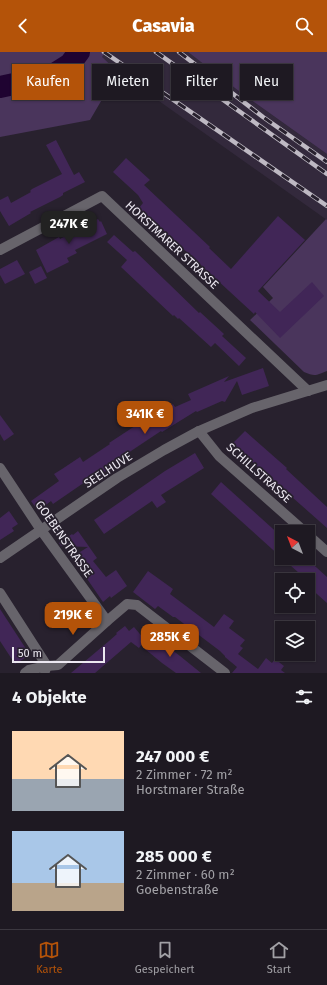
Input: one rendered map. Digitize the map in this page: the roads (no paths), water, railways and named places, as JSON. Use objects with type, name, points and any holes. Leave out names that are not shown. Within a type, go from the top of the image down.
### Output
[{"type":"street","name":"HORSTMARER STRASSE","points":[[0,250],[102,196],[308,391]]},
{"type":"street","name":"SEELHUVE","points":[[0,558],[117,478],[199,431],[252,408],[327,385]]},
{"type":"street","name":"SCHILLSTRASSE","points":[[199,431],[219,456],[297,525]]},
{"type":"street","name":"GOEBENSTRASSE","points":[[0,468],[41,530],[107,621]]},
{"type":"street","points":[[315,541],[327,552]]},
{"type":"street","points":[[0,594],[46,670]]},
{"type":"street","points":[[25,673],[29,670],[46,670],[58,665],[127,604],[137,605],[225,673]]},
{"type":"waterway","points":[[0,87],[51,76],[70,64],[79,52]]},
{"type":"railway","points":[[104,52],[327,206]]},
{"type":"railway","points":[[156,52],[327,174]]},
{"type":"railway","points":[[179,52],[263,117],[327,162]]}]
